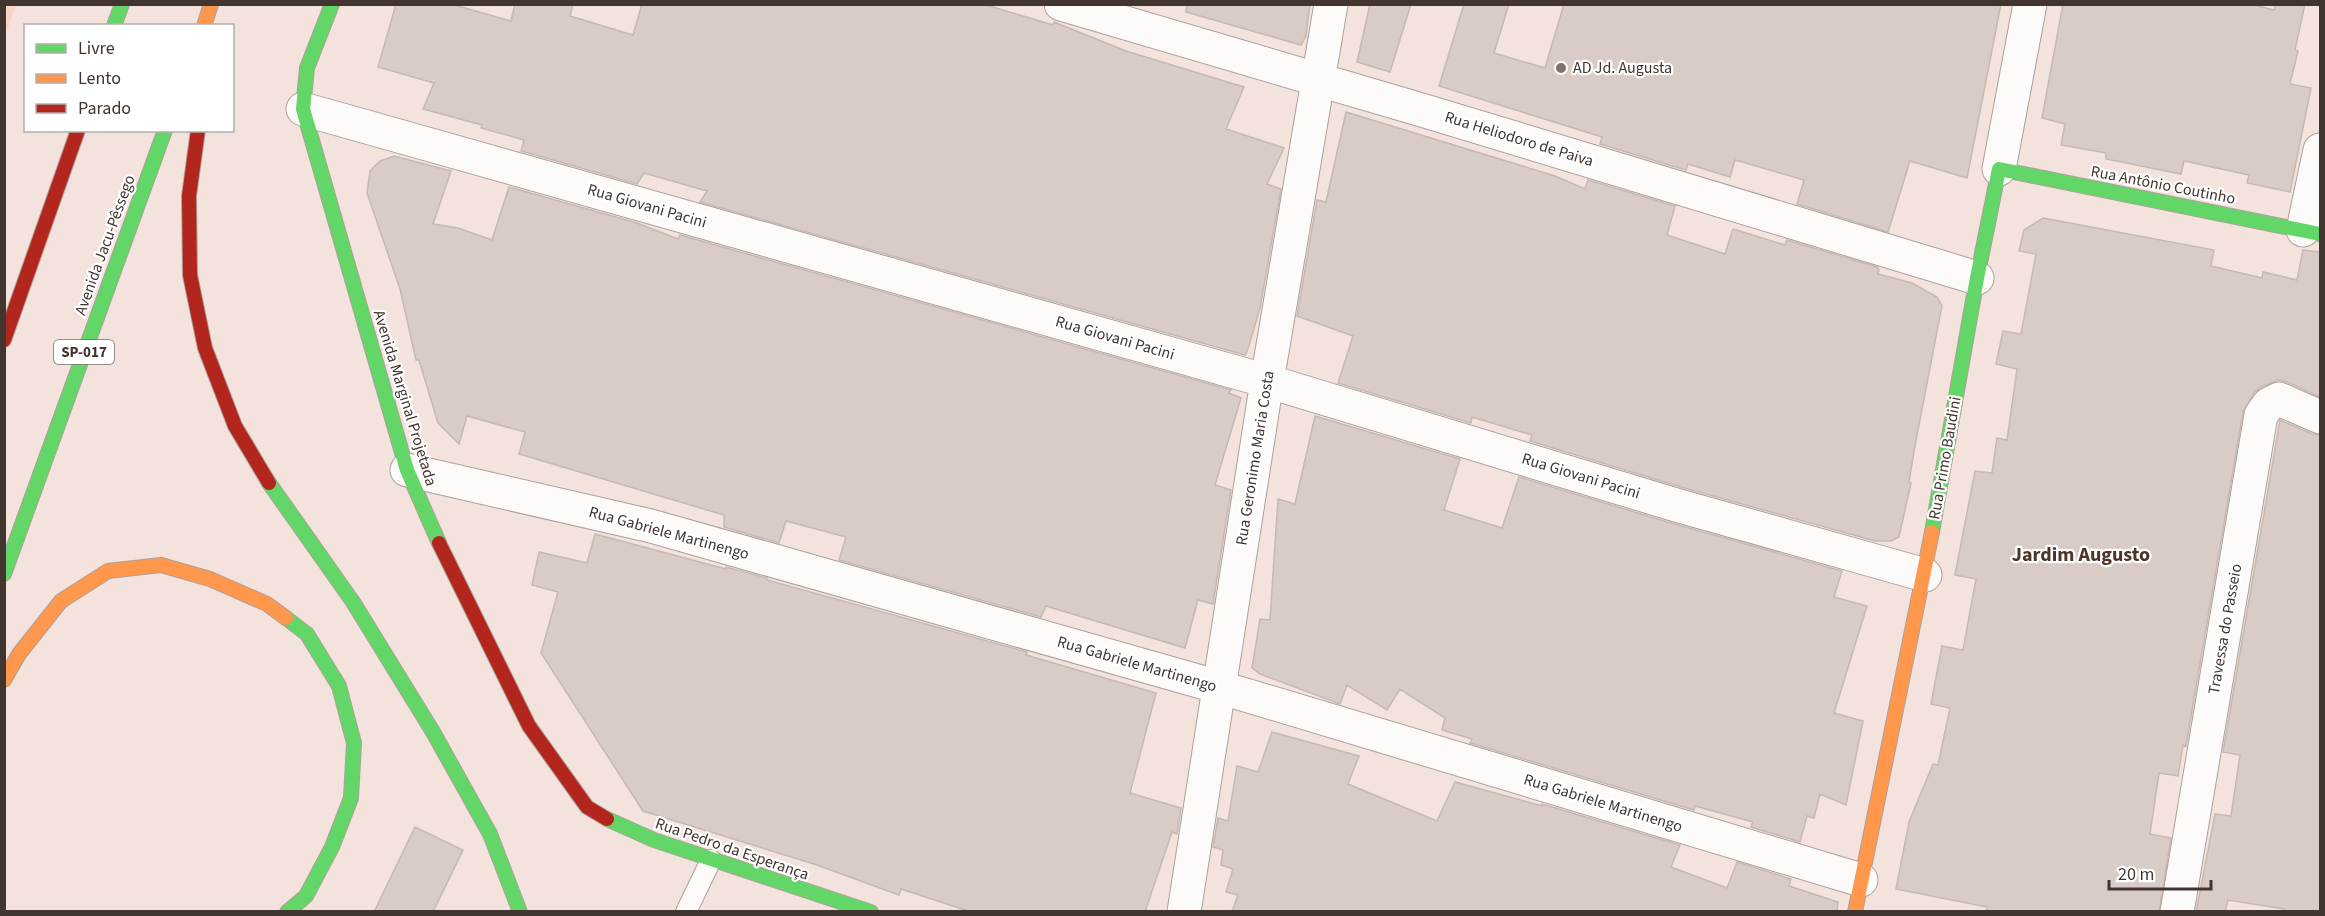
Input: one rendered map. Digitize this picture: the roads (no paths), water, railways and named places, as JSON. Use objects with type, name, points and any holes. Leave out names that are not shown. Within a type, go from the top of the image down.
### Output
[{"type":"main road","points":[[115,24],[122,4]]},
{"type":"main road","points":[[205,24],[212,4]]},
{"type":"main road","points":[[211,24],[212,4]]},
{"type":"main road","name":"Avenida Marginal Projetada","points":[[332,4],[307,68],[303,109],[407,470],[448,562],[529,726],[587,807]]},
{"type":"main road","points":[[4,340],[77,132]]},
{"type":"main road","name":"Avenida Jacu-Pêssego","points":[[4,574],[164,132]]},
{"type":"main road","points":[[198,132],[189,196],[190,275],[205,348],[235,426],[275,492],[353,602],[433,732],[490,834],[520,912]]},
{"type":"main road","name":"Rua Antônio Coutinho","points":[[1999,169],[2312,232]]},
{"type":"main road","name":"Rua Primo Baudini","points":[[1858,896],[1924,575],[1977,278],[1999,169]]},
{"type":"main road","points":[[4,680],[19,654],[61,601],[108,571],[161,565],[210,579],[267,604],[307,634],[339,686],[354,742],[351,798],[333,847],[306,896],[287,912]]},
{"type":"main road","name":"Rua Pedro da Esperança","points":[[587,807],[617,825],[711,860],[871,912]]},
{"type":"street","name":"Rua Heliodoro de Paiva","points":[[1061,4],[1977,278]]},
{"type":"street","name":"Rua Geronimo Maria Costa","points":[[1184,912],[1267,381],[1331,4]]},
{"type":"street","name":"Rua Primo Baudini","points":[[1999,169],[2030,4]]},
{"type":"street","name":"Rua Giovani Pacini","points":[[303,109],[1267,381],[1676,505],[1924,575]]},
{"type":"street","points":[[2312,232],[2320,150]]},
{"type":"street","name":"Travessa do Passeio","points":[[2177,912],[2261,415],[2269,404],[2279,399],[2320,417]]},
{"type":"street","name":"Rua Gabriele Martinengo","points":[[407,470],[651,526],[1219,687],[1858,896]]},
{"type":"lane","points":[[686,912],[711,860]]},
{"type":"place","name":"AD Jd. Augusta","points":[[1561,68]]},
{"type":"district","name":"Jardim Augusto","points":[[2081,555]]}]
